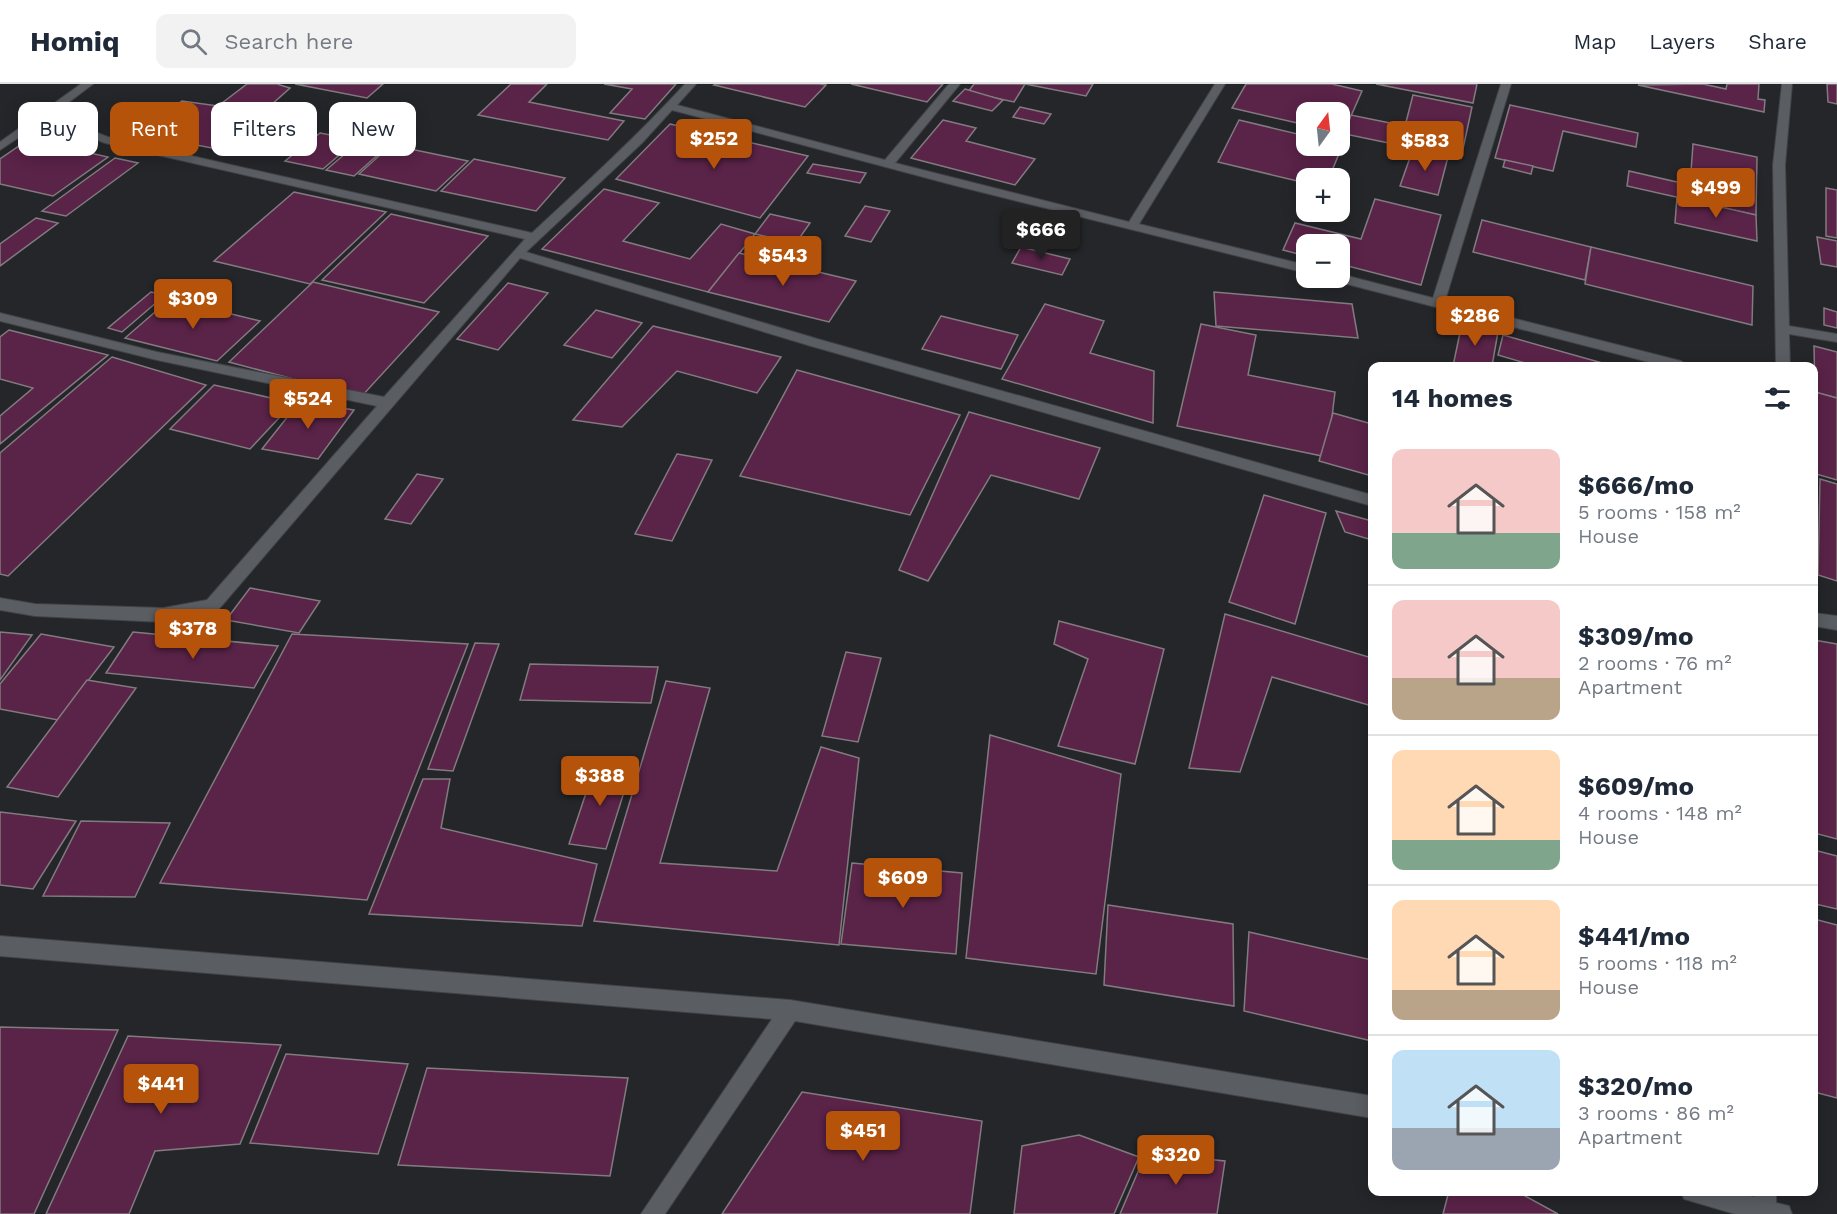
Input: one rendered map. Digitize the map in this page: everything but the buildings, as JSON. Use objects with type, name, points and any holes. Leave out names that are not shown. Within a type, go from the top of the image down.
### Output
[{"type":"street","points":[[62,102],[88,84]]},
{"type":"street","points":[[0,604],[35,610],[163,615],[212,605],[517,253],[638,141],[668,106],[691,84]]},
{"type":"street","points":[[888,164],[955,84]]},
{"type":"street","points":[[1132,226],[1220,84]]},
{"type":"street","points":[[1438,302],[1506,84]]},
{"type":"street","points":[[1783,362],[1779,165],[1787,84]]},
{"type":"street","points":[[668,106],[1296,267]]},
{"type":"street","points":[[0,147],[18,134]]},
{"type":"street","points":[[98,137],[534,237]]},
{"type":"street","points":[[517,253],[816,343],[1368,500]]},
{"type":"street","points":[[1350,281],[1666,362]]},
{"type":"street","points":[[0,317],[157,356],[388,404]]},
{"type":"street","points":[[1783,329],[1837,338]]},
{"type":"street","points":[[1818,621],[1837,623]]},
{"type":"street","points":[[0,946],[790,1010],[1368,1106]]},
{"type":"street","points":[[652,1214],[790,1010]]},
{"type":"street","points":[[1715,1196],[1769,1208]]}]
